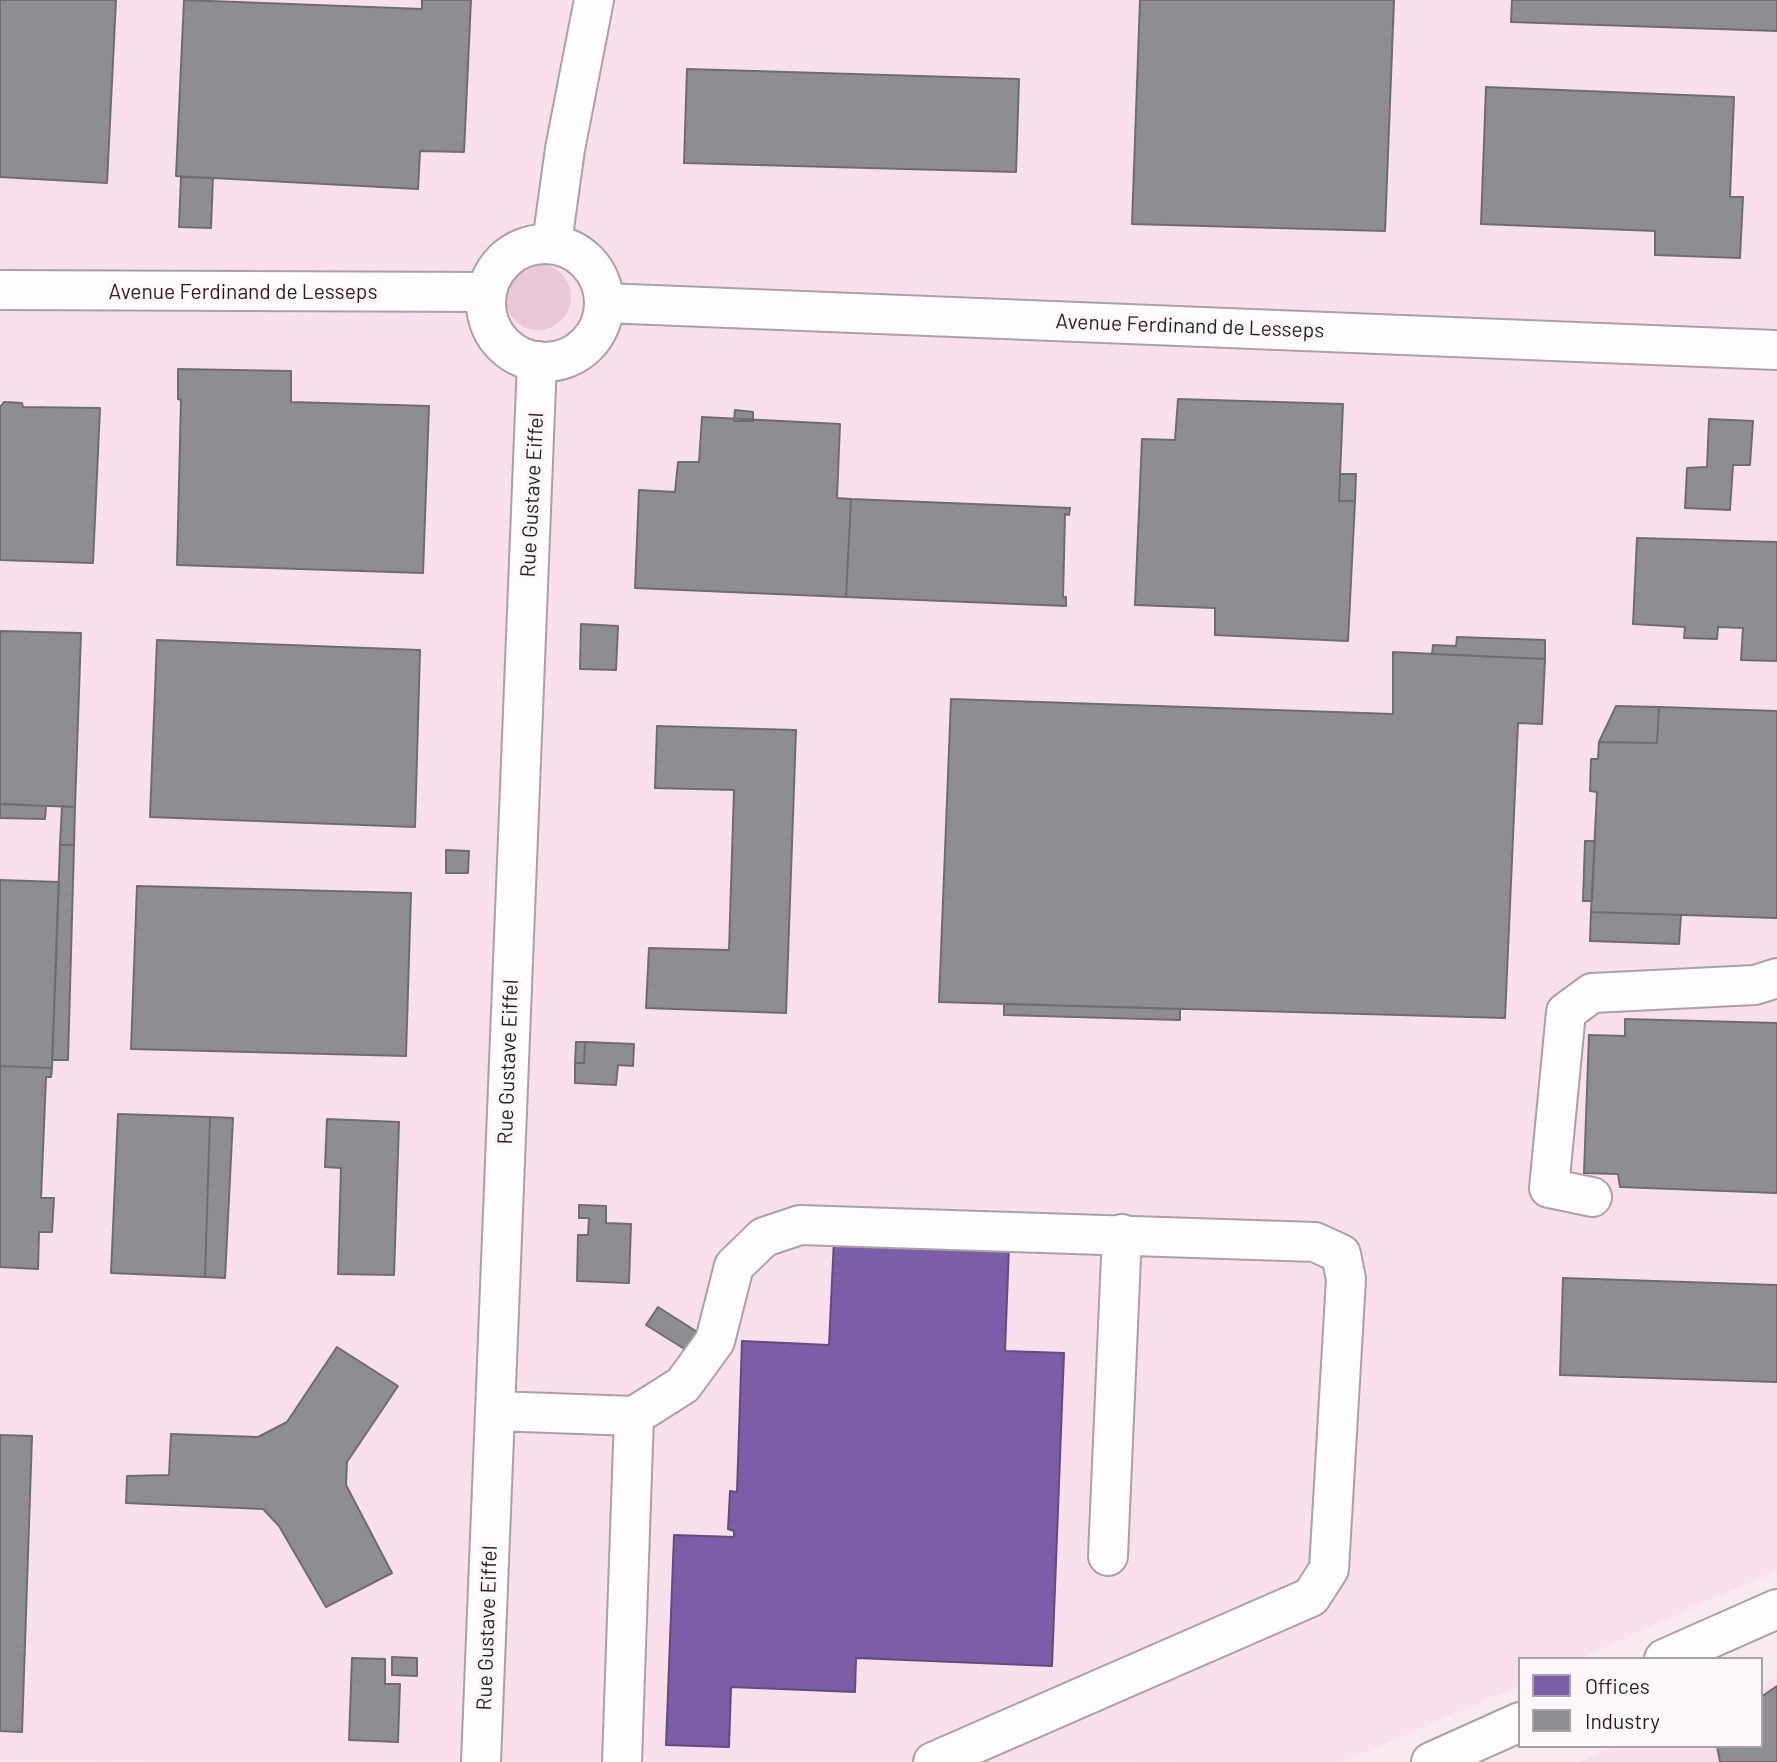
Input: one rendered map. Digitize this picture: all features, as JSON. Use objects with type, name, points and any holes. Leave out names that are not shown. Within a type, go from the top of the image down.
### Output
[{"type":"main road","points":[[552,243],[565,149],[594,0]]},
{"type":"main road","points":[[552,243],[568,248],[594,270],[604,303],[601,320],[583,347],[554,361],[537,362],[508,349],[497,338],[489,324],[486,292],[492,275],[503,261],[526,247],[552,243]]},
{"type":"main road","name":"Avenue Ferdinand de Lesseps","points":[[0,290],[486,292]]},
{"type":"main road","name":"Avenue Ferdinand de Lesseps","points":[[604,303],[1777,350]]},
{"type":"main road","name":"Rue Gustave Eiffel","points":[[481,1762],[537,362]]},
{"type":"main road","points":[[1592,1197],[1549,1188],[1566,1012],[1592,993],[1755,985],[1777,978]]},
{"type":"main road","points":[[495,1410],[634,1416],[683,1385],[715,1341],[734,1266],[764,1237],[800,1225],[1315,1242],[1341,1254],[1346,1279],[1329,1569],[1311,1597],[933,1762]]},
{"type":"main road","points":[[1108,1556],[1122,1234]]},
{"type":"main road","points":[[622,1762],[634,1416]]},
{"type":"main road","points":[[1669,1657],[1777,1609]]},
{"type":"main road","points":[[1431,1762],[1518,1723]]},
{"type":"shaded area","points":[[0,0],[1777,0],[1777,1570],[1582,1657],[1518,1657],[1518,1686],[1342,1762],[0,1761]]},
{"type":"shaded area","points":[[532,264],[544,264],[556,269],[566,279],[571,297],[569,310],[556,325],[544,330],[532,330],[520,325],[510,315],[505,303],[505,291],[510,279],[520,269]]},
{"type":"shaded area","points":[[1777,1677],[1777,1762],[1579,1762],[1610,1748],[1763,1748],[1763,1683]]},
{"type":"building: Offices","points":[[834,1239],[1009,1246],[1005,1351],[1064,1353],[1052,1666],[856,1658],[855,1692],[731,1687],[729,1747],[666,1745],[674,1535],[734,1537],[734,1531],[728,1529],[730,1491],[737,1492],[742,1341],[829,1345]]},
{"type":"building: Industry","points":[[0,0],[116,0],[107,183],[0,177]]},
{"type":"building: Industry","points":[[184,0],[422,9],[422,0],[471,0],[464,152],[420,151],[418,189],[176,176]]},
{"type":"building: Industry","points":[[1140,0],[1394,0],[1385,231],[1132,224]]},
{"type":"building: Industry","points":[[1512,0],[1777,0],[1777,31],[1511,22]]},
{"type":"building: Industry","points":[[687,69],[1019,79],[1016,172],[684,163]]},
{"type":"building: Industry","points":[[1486,87],[1734,97],[1730,197],[1743,197],[1740,258],[1655,255],[1655,231],[1481,224]]},
{"type":"building: Industry","points":[[181,177],[213,178],[211,228],[179,227]]},
{"type":"building: Industry","points":[[178,369],[291,371],[291,402],[429,406],[423,573],[177,565],[181,400],[178,399]]},
{"type":"building: Industry","points":[[1178,399],[1343,404],[1339,501],[1355,501],[1348,641],[1215,635],[1215,608],[1135,605],[1142,439],[1175,440]]},
{"type":"building: Industry","points":[[4,402],[22,403],[23,407],[100,408],[93,563],[0,560],[0,407]]},
{"type":"building: Industry","points":[[735,410],[753,412],[753,421],[734,421]]},
{"type":"building: Industry","points":[[702,417],[840,424],[837,498],[851,499],[846,597],[635,588],[639,490],[675,492],[678,462],[699,462]]},
{"type":"building: Industry","points":[[1709,419],[1753,421],[1750,465],[1733,465],[1730,510],[1685,508],[1687,468],[1707,467]]},
{"type":"building: Industry","points":[[1340,474],[1356,474],[1355,501],[1339,501]]},
{"type":"building: Industry","points":[[851,499],[1070,508],[1069,515],[1065,514],[1063,597],[1066,597],[1066,606],[846,597]]},
{"type":"building: Industry","points":[[1637,538],[1777,542],[1777,661],[1741,660],[1743,628],[1718,627],[1717,639],[1684,638],[1685,627],[1633,624]]},
{"type":"building: Industry","points":[[581,624],[618,626],[616,670],[580,669]]},
{"type":"building: Industry","points":[[0,631],[81,633],[75,807],[0,804]]},
{"type":"building: Industry","points":[[1457,637],[1545,640],[1545,659],[1432,654],[1433,645],[1456,646]]},
{"type":"building: Industry","points":[[157,640],[420,650],[415,827],[150,817]]},
{"type":"building: Industry","points":[[1393,652],[1545,659],[1542,724],[1518,723],[1505,1018],[939,1002],[951,699],[1393,714]]},
{"type":"building: Industry","points":[[1616,706],[1659,707],[1657,743],[1599,742]]},
{"type":"building: Industry","points":[[1659,707],[1777,711],[1777,918],[1591,912],[1597,792],[1590,791],[1591,759],[1598,759],[1599,742],[1657,743]]},
{"type":"building: Industry","points":[[657,726],[796,730],[786,1013],[646,1008],[649,948],[729,950],[734,790],[655,788]]},
{"type":"building: Industry","points":[[0,804],[46,806],[45,819],[0,818]]},
{"type":"building: Industry","points":[[62,806],[75,807],[74,845],[60,845]]},
{"type":"building: Industry","points":[[1585,841],[1595,841],[1592,901],[1583,901]]},
{"type":"building: Industry","points":[[60,845],[74,845],[68,1060],[52,1060]]},
{"type":"building: Industry","points":[[446,850],[469,851],[468,873],[446,873]]},
{"type":"building: Industry","points":[[0,880],[59,882],[52,1068],[0,1066]]},
{"type":"building: Industry","points":[[137,886],[411,893],[406,1056],[131,1049]]},
{"type":"building: Industry","points":[[1591,912],[1681,915],[1679,944],[1590,941]]},
{"type":"building: Industry","points":[[1004,1004],[1180,1009],[1180,1020],[1004,1015]]},
{"type":"building: Industry","points":[[1625,1019],[1777,1023],[1777,1193],[1620,1187],[1618,1174],[1584,1173],[1589,1035],[1625,1036]]},
{"type":"building: Industry","points":[[576,1042],[585,1042],[584,1063],[575,1063]]},
{"type":"building: Industry","points":[[585,1042],[634,1044],[633,1066],[618,1065],[616,1085],[575,1083],[575,1063],[584,1063]]},
{"type":"building: Industry","points":[[0,1066],[52,1068],[51,1077],[46,1077],[41,1198],[54,1198],[52,1232],[39,1232],[38,1269],[0,1267]]},
{"type":"building: Industry","points":[[118,1114],[210,1117],[205,1277],[111,1273]]},
{"type":"building: Industry","points":[[210,1117],[233,1118],[225,1278],[205,1277]]},
{"type":"building: Industry","points":[[327,1119],[399,1122],[394,1275],[338,1274],[341,1168],[325,1167]]},
{"type":"building: Industry","points":[[579,1205],[606,1206],[606,1223],[631,1224],[629,1283],[577,1281],[578,1235],[588,1235],[589,1218],[579,1218]]},
{"type":"building: Industry","points":[[1563,1278],[1777,1285],[1777,1382],[1560,1375]]},
{"type":"building: Industry","points":[[658,1307],[702,1335],[691,1353],[646,1325]]},
{"type":"building: Industry","points":[[337,1347],[398,1386],[347,1462],[346,1485],[392,1573],[326,1607],[279,1526],[263,1509],[126,1503],[127,1476],[169,1475],[171,1434],[258,1437],[287,1422]]},
{"type":"building: Industry","points":[[0,1435],[32,1436],[22,1732],[0,1731]]},
{"type":"building: Industry","points":[[392,1657],[417,1658],[417,1676],[392,1675]]},
{"type":"building: Industry","points":[[352,1658],[385,1659],[385,1684],[400,1684],[398,1742],[349,1740]]},
{"type":"building: Industry","points":[[1777,1686],[1777,1762],[1720,1762],[1717,1748],[1763,1748],[1763,1696]]}]
